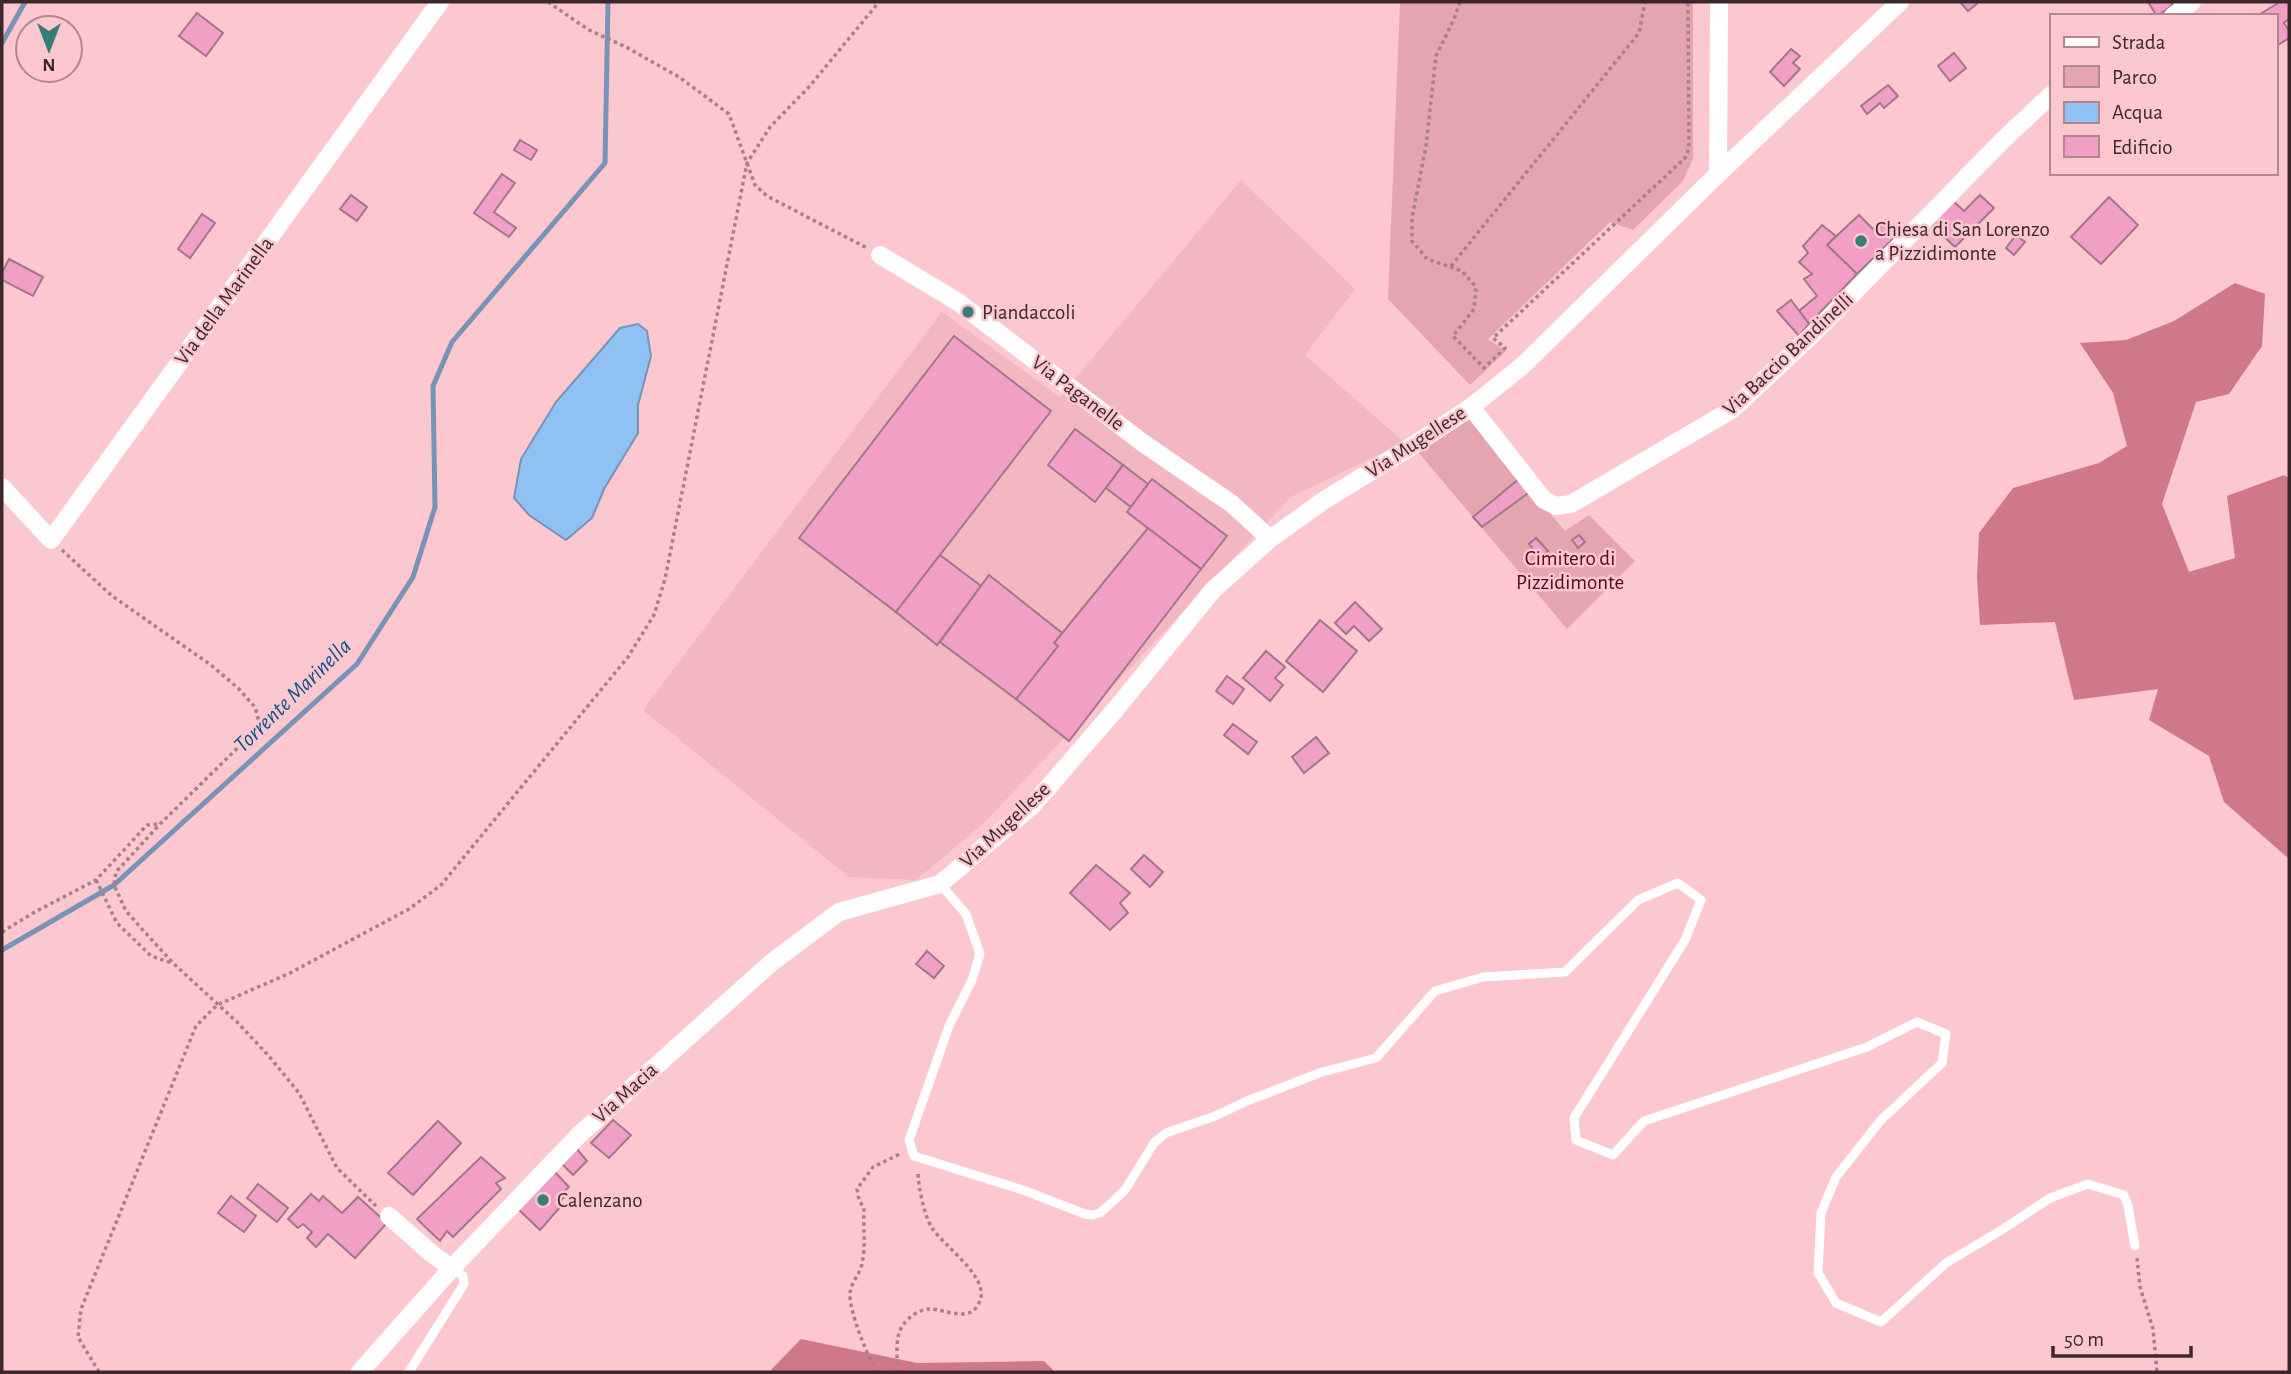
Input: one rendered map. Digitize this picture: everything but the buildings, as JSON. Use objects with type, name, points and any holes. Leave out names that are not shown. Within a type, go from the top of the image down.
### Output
[{"type":"street","name":"Via della Marinella","points":[[51,540],[440,2]]},
{"type":"street","points":[[1718,174],[1719,2]]},
{"type":"street","name":"Via Mugellese","points":[[940,884],[1032,806],[1213,590],[1270,539],[1323,501],[1409,449],[1471,407],[1521,368],[1718,174],[1900,2]]},
{"type":"street","points":[[2176,14],[2192,2]]},
{"type":"street","name":"Via Baccio Bandinelli","points":[[1471,407],[1544,499],[1556,506],[1571,504],[1733,409],[1813,334],[2004,139],[2050,96]]},
{"type":"street","name":"Via Paganelle","points":[[880,255],[958,302],[1143,443],[1232,504],[1270,539]]},
{"type":"street","points":[[2,487],[51,540]]},
{"type":"street","name":"Via Macia","points":[[360,1372],[452,1268],[580,1134],[771,963],[839,912],[940,884]]},
{"type":"street","points":[[389,1216],[452,1268]]},
{"type":"lane","points":[[940,884],[966,914],[980,954],[972,981],[949,1026],[909,1140],[914,1156],[1023,1190],[1085,1214],[1100,1213],[1125,1190],[1154,1143],[1166,1133],[1322,1072],[1376,1058],[1435,992],[1483,977],[1565,972],[1638,900],[1678,883],[1700,900],[1685,940],[1574,1118],[1576,1140],[1613,1155],[1644,1121],[1867,1046],[1917,1022],[1946,1034],[1942,1063],[1881,1121],[1836,1177],[1821,1213],[1818,1273],[1836,1303],[1881,1322],[1947,1263],[2050,1198],[2088,1184],[2124,1195],[2135,1246]]},
{"type":"lane","points":[[409,1372],[464,1284],[463,1276],[452,1268]]},
{"type":"path","points":[[548,2],[589,30],[679,77],[729,114],[755,185],[767,196],[880,255]]},
{"type":"path","points":[[99,1372],[78,1337],[81,1309],[195,1026],[217,1005],[302,967],[409,909],[442,885],[628,657],[654,615],[665,579],[747,163],[769,127],[809,87],[880,2]]},
{"type":"path","points":[[1460,2],[1436,57],[1426,146],[1412,218],[1412,241],[1427,260],[1462,271],[1476,287],[1475,309],[1453,336],[1484,368],[1505,348],[1493,338],[1687,156],[1688,2]]},
{"type":"path","points":[[1451,266],[1639,33],[1645,2]]},
{"type":"path","points":[[51,540],[112,596],[211,665],[255,707],[260,726],[160,824],[116,872],[114,885],[126,911],[173,963],[237,1022],[268,1055],[299,1093],[337,1168],[363,1195],[389,1216]]},
{"type":"path","points":[[2,932],[33,913],[97,882],[147,825],[160,824]]},
{"type":"path","points":[[97,882],[117,923],[151,956],[173,963]]},
{"type":"path","points":[[877,1372],[862,1340],[850,1295],[856,1275],[862,1267],[863,1208],[857,1189],[873,1167],[912,1150]]},
{"type":"path","points":[[897,1372],[902,1325],[910,1317],[933,1309],[954,1315],[971,1311],[981,1293],[975,1276],[931,1227],[918,1184],[918,1158]]},
{"type":"path","points":[[2135,1246],[2140,1287],[2153,1329],[2157,1372]]},
{"type":"shaded area","points":[[1241,180],[1355,289],[1305,355],[1404,442],[1291,497],[984,823],[916,880],[849,877],[643,710],[942,312],[1060,397]]},
{"type":"shaded area","points":[[2235,283],[2265,294],[2262,346],[2229,394],[2196,402],[2162,504],[2189,572],[2235,558],[2227,496],[2284,475],[2289,478],[2289,859],[2224,802],[2209,756],[2149,720],[2158,689],[2074,700],[2055,622],[1980,625],[1977,578],[1979,533],[2013,488],[2099,463],[2127,446],[2113,393],[2080,343],[2126,340],[2174,321]]},
{"type":"shaded area","points":[[801,1339],[917,1363],[1044,1361],[1055,1372],[769,1372]]},
{"type":"green space","points":[[1400,2],[1693,2],[1693,159],[1683,181],[1633,230],[1610,222],[1488,339],[1506,351],[1470,385],[1388,299]]},
{"type":"green space","name":"Cimitero di Pizzidimonte","points":[[1470,419],[1565,531],[1589,515],[1635,561],[1567,629],[1419,453]]},
{"type":"water","points":[[638,324],[647,331],[651,356],[638,405],[638,433],[604,489],[592,518],[566,540],[529,515],[514,498],[521,459],[556,402],[620,328]]},
{"type":"waterway","points":[[2,43],[25,2]]},
{"type":"waterway","name":"Torrente Marinella","points":[[2,950],[114,885],[357,664],[413,577],[435,507],[433,386],[452,342],[605,163],[608,2]]},
{"type":"place","name":"Chiesa di San Lorenzo a Pizzidimonte","points":[[1861,241]]},
{"type":"place","name":"Piandaccoli","points":[[968,312]]},
{"type":"place","name":"Calenzano","points":[[543,1200]]}]
